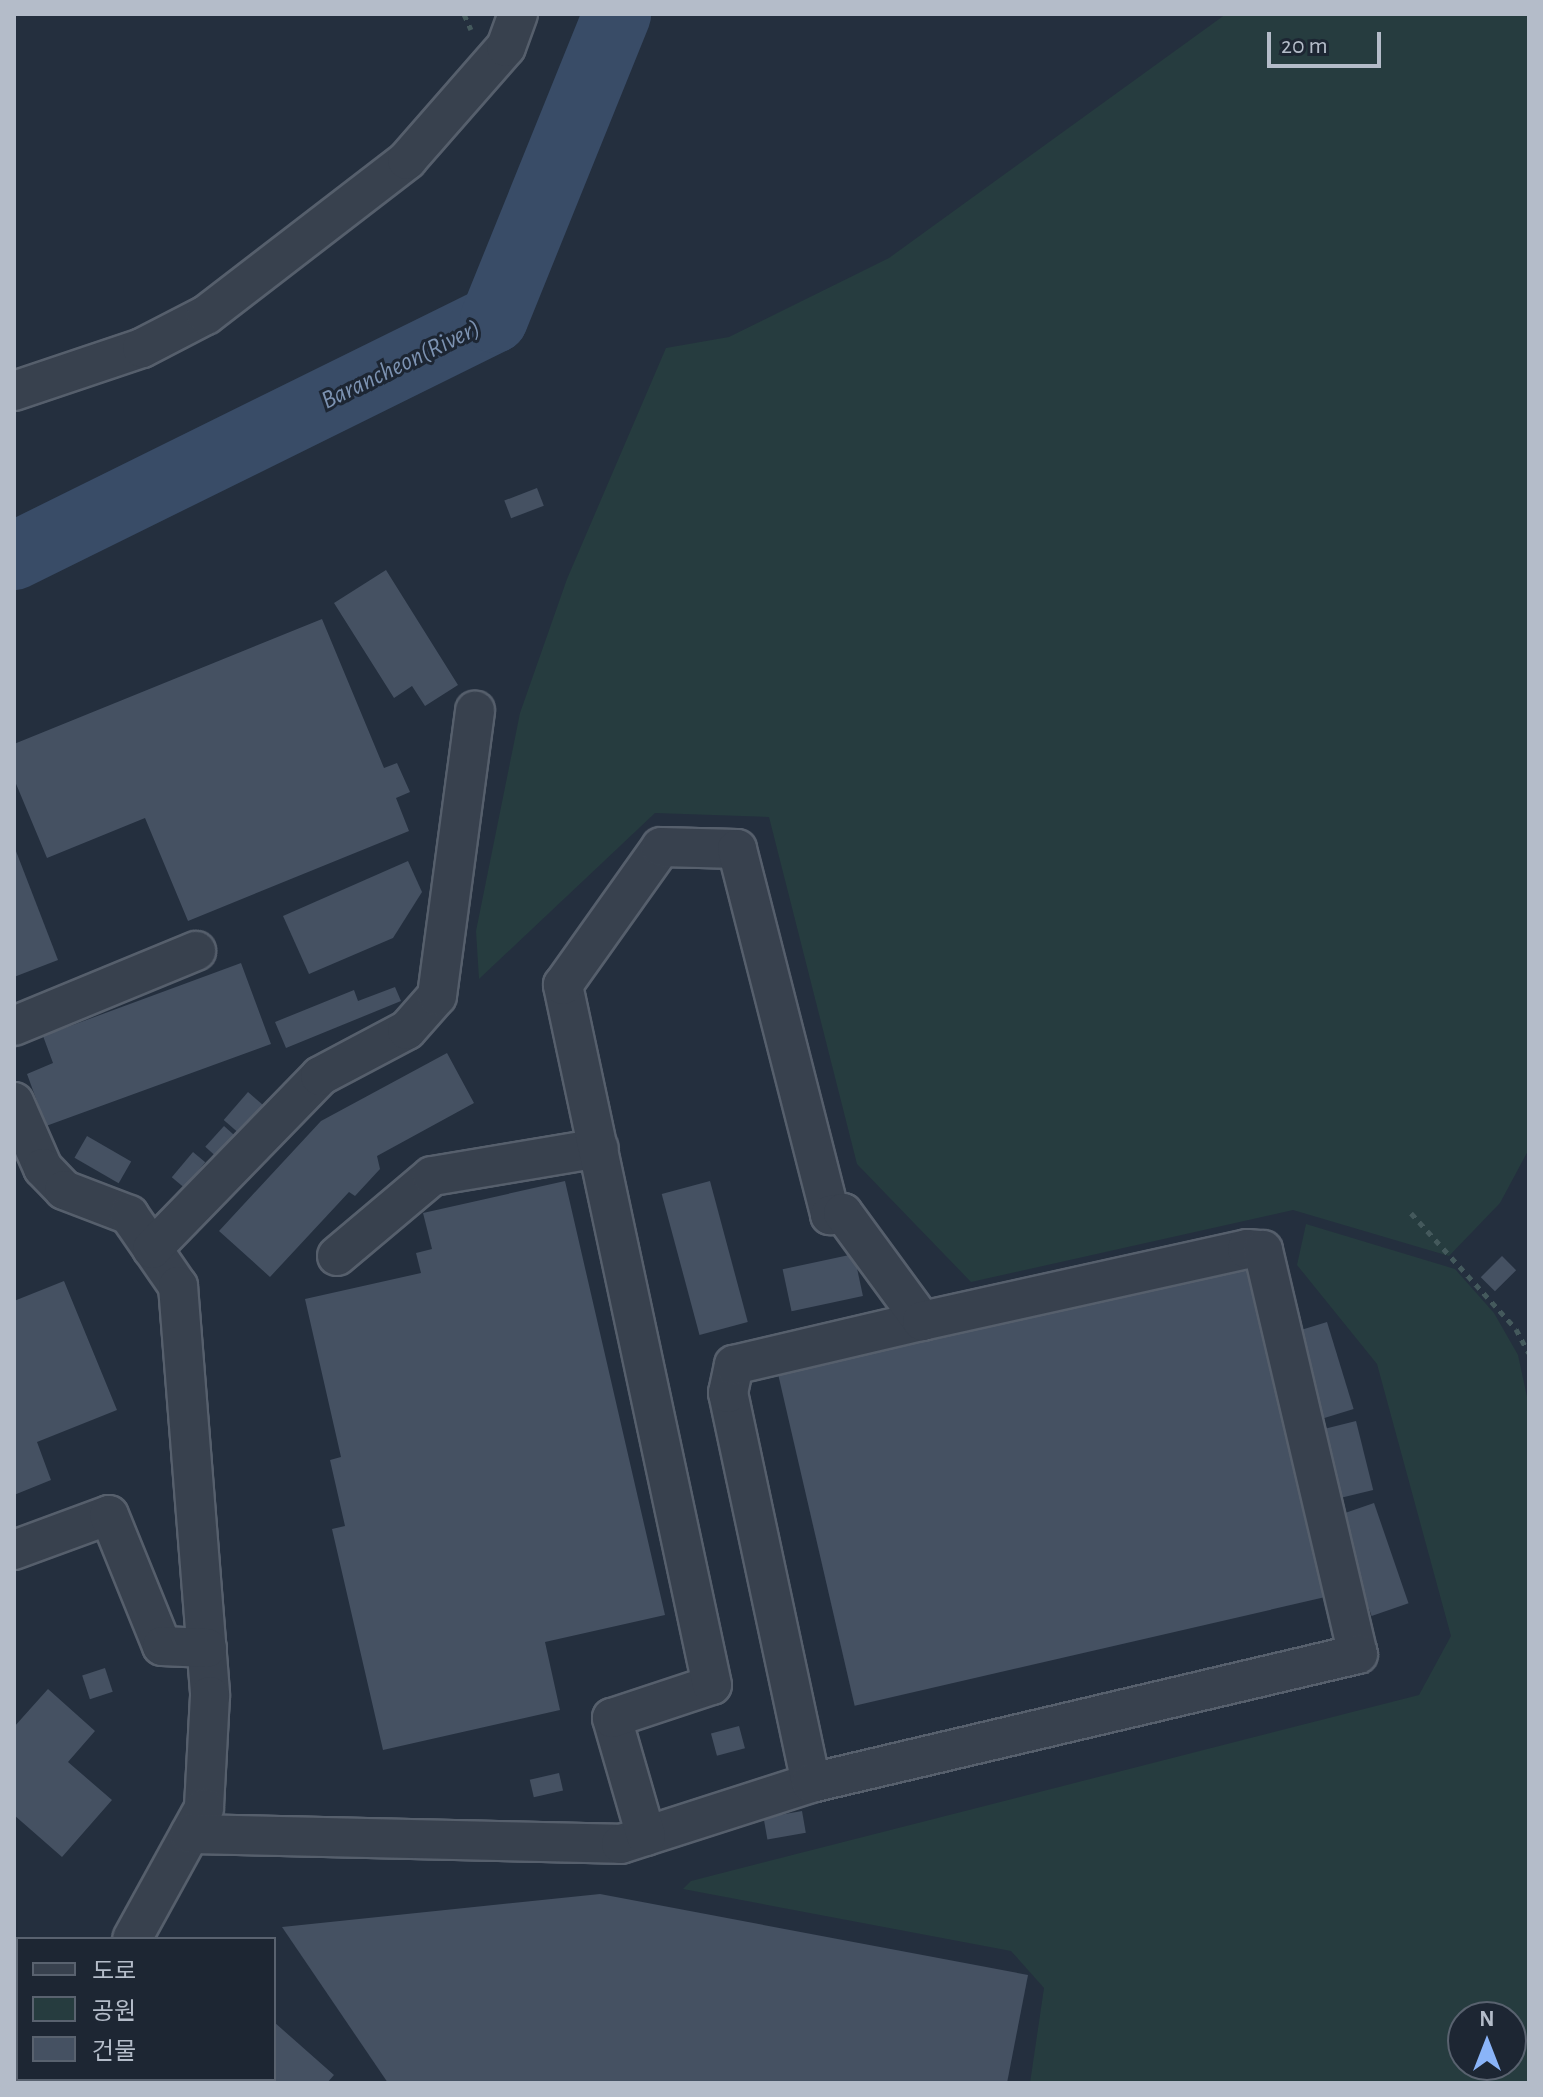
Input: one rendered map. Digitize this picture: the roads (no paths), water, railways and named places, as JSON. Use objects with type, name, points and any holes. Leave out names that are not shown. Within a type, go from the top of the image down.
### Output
[{"type":"lane","points":[[14,391],[142,348],[206,315],[407,160],[506,47],[518,14]]},
{"type":"lane","points":[[152,1249],[320,1076],[407,1030],[437,996],[475,711]]},
{"type":"lane","points":[[646,1836],[612,1718],[712,1685],[563,985],[661,847],[737,849],[830,1215],[843,1213],[922,1321]]},
{"type":"lane","points":[[14,1026],[196,951]]},
{"type":"lane","points":[[14,1102],[43,1168],[64,1190],[129,1215],[178,1286],[210,1696],[204,1808],[133,1937]]},
{"type":"lane","points":[[337,1256],[432,1176],[599,1148]]},
{"type":"lane","points":[[190,1834],[621,1844],[811,1783],[1358,1654],[1263,1250],[1247,1249],[734,1365],[728,1393],[811,1783]]},
{"type":"lane","points":[[14,1550],[109,1515],[162,1646],[207,1648]]},
{"type":"waterway","name":"Barancheon(River)","points":[[14,556],[494,319],[617,14]]}]
